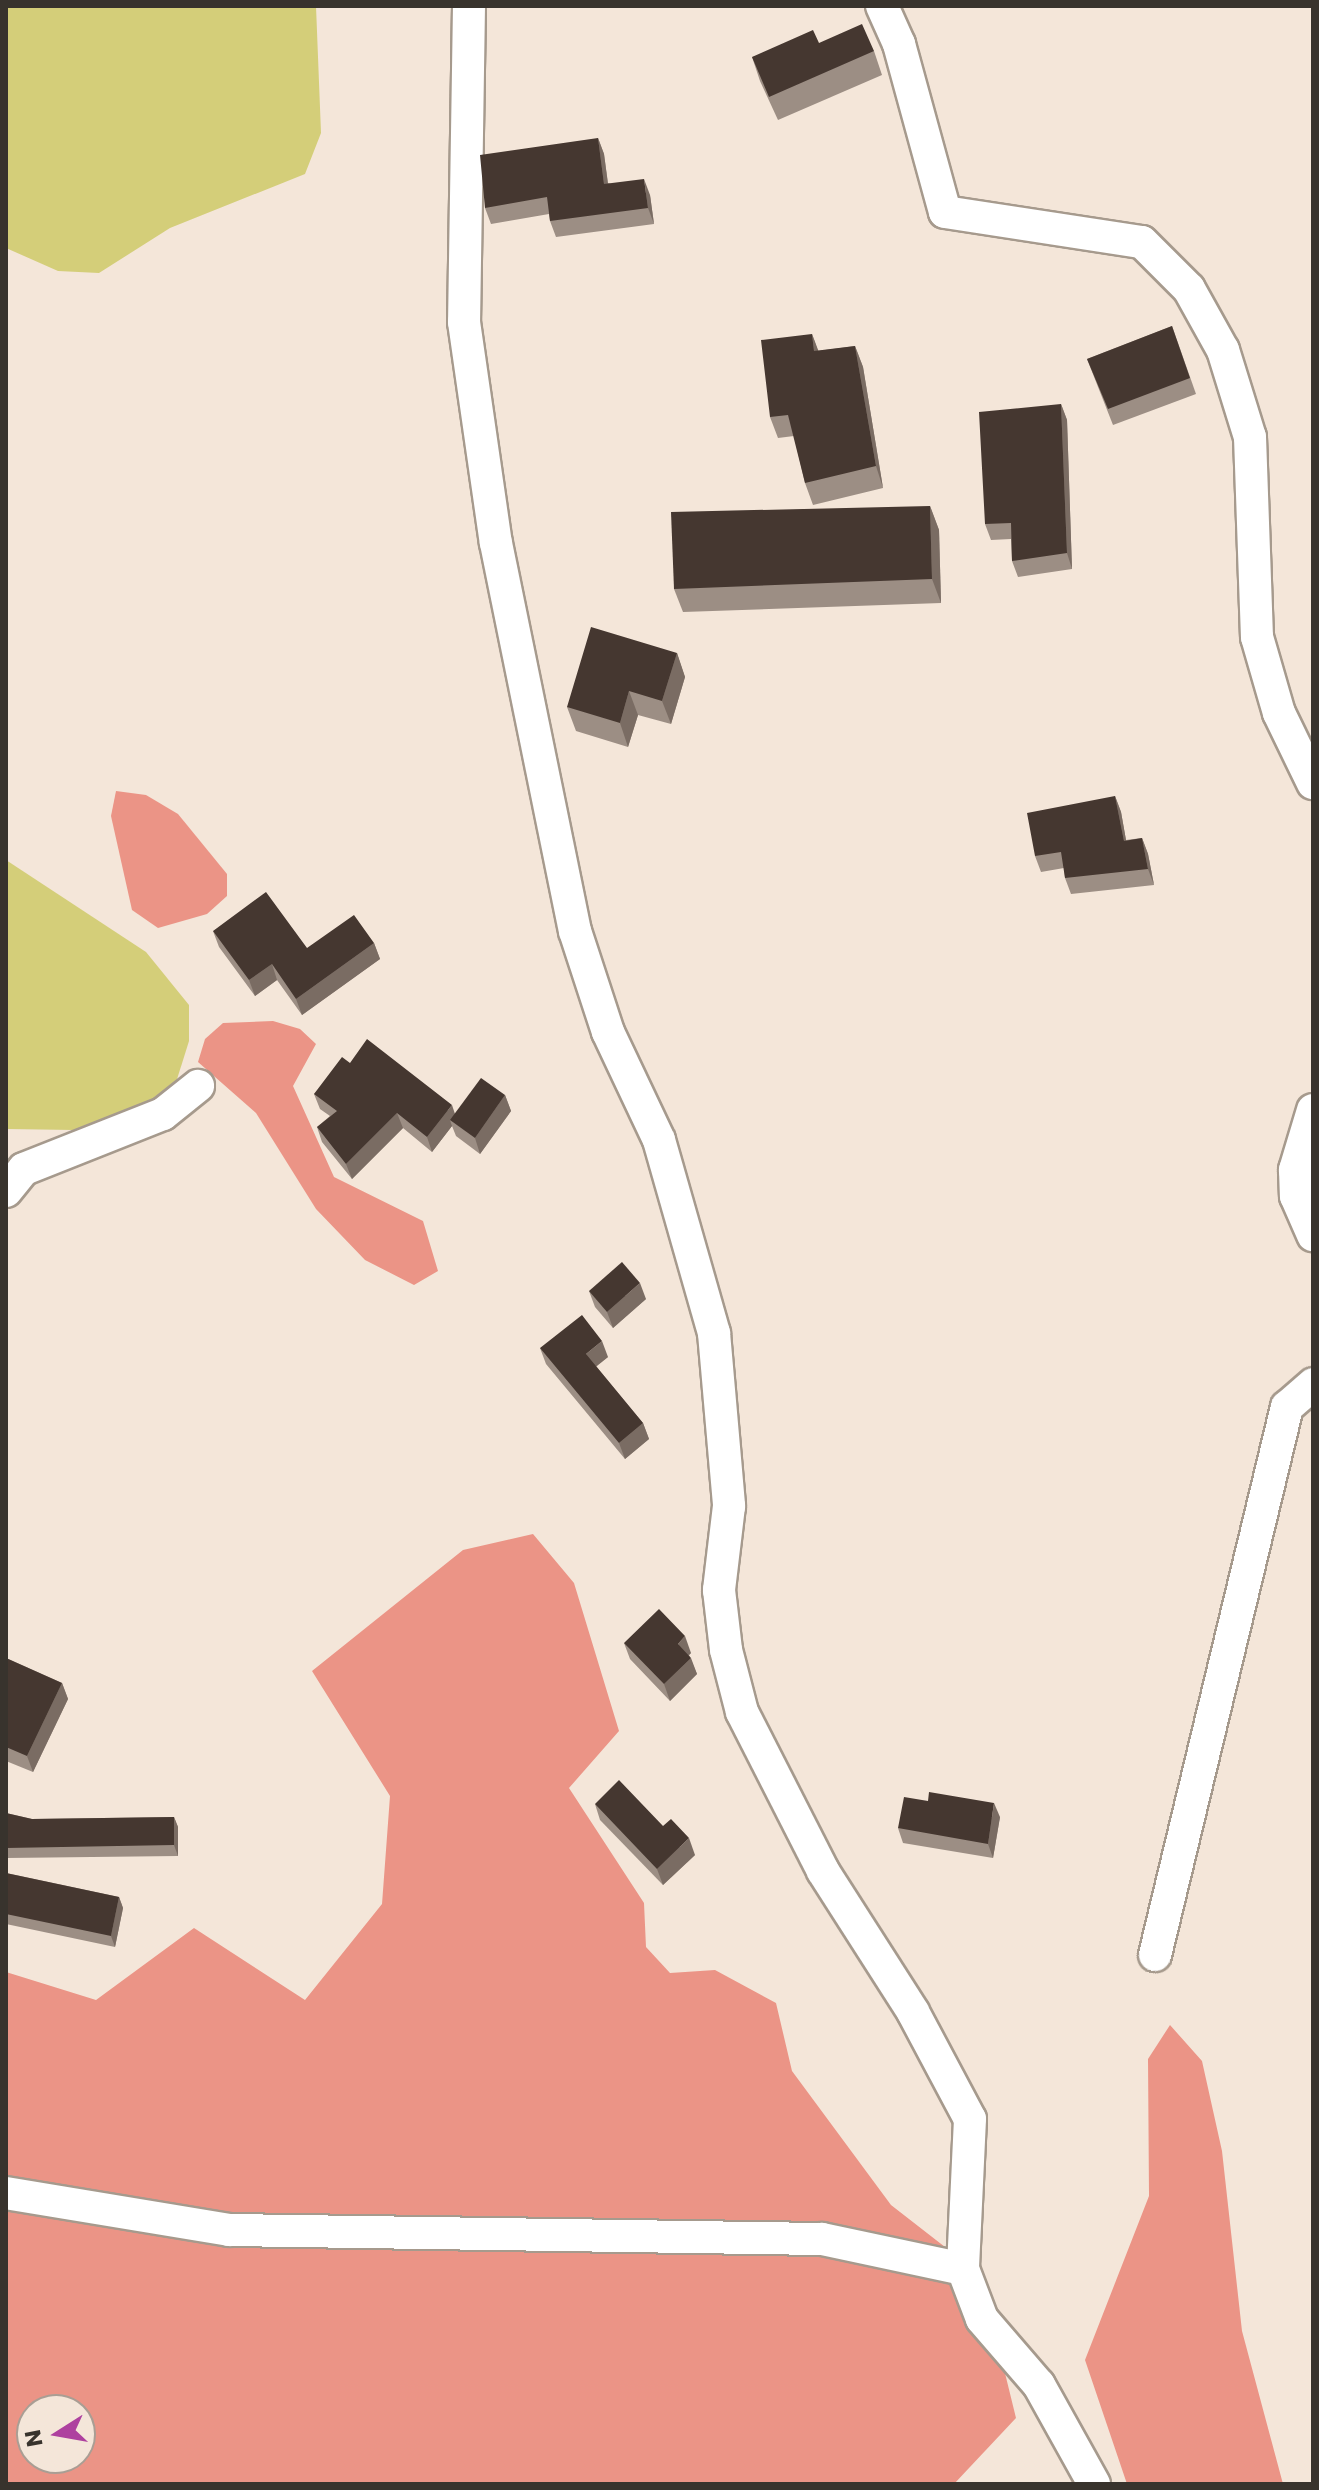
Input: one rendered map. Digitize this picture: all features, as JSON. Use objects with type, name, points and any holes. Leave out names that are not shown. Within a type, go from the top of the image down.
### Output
[{"type":"street","points":[[469,6],[464,322],[496,543],[575,931],[608,1032],[659,1140],[714,1333],[729,1506],[719,1590],[726,1650],[742,1712],[823,1871],[913,2012],[970,2119],[963,2269],[982,2319],[1039,2385],[1094,2484]]},
{"type":"street","points":[[882,6],[899,44],[945,212],[1142,242],[1196,301],[1223,350],[1250,437],[1257,637],[1279,713],[1313,783]]},
{"type":"street","points":[[6,1191],[24,1169],[163,1114],[198,1086]]},
{"type":"street","points":[[1313,1110],[1295,1170],[1296,1196],[1313,1235]]},
{"type":"street","points":[[1155,1955],[1287,1407],[1313,1384]]},
{"type":"street","points":[[6,2193],[229,2230],[822,2239],[963,2269]]},
{"type":"shaded area","points":[[6,6],[316,6],[321,133],[305,174],[170,228],[99,273],[58,271],[6,248]]},
{"type":"shaded area","points":[[116,791],[146,795],[178,814],[227,874],[227,896],[207,914],[158,928],[132,910],[111,816]]},
{"type":"shaded area","points":[[6,860],[146,952],[189,1005],[189,1041],[173,1092],[74,1130],[6,1129]]},
{"type":"shaded area","points":[[273,1021],[300,1029],[316,1044],[293,1086],[334,1177],[423,1221],[438,1271],[414,1285],[365,1260],[316,1209],[256,1113],[198,1062],[205,1039],[223,1023]]},
{"type":"shaded area","points":[[533,1534],[574,1583],[619,1731],[569,1788],[644,1903],[646,1947],[670,1973],[715,1970],[776,2003],[792,2071],[891,2205],[981,2275],[1016,2418],[954,2484],[6,2484],[6,1972],[96,2000],[194,1928],[305,2000],[382,1904],[390,1796],[312,1671],[463,1550]]},
{"type":"shaded area","points":[[1170,2025],[1202,2061],[1222,2151],[1242,2331],[1283,2484],[1127,2484],[1085,2360],[1149,2196],[1148,2059]]},
{"type":"building","points":[[862,24],[874,51],[769,97],[752,57],[813,30],[819,43]]},
{"type":"building","points":[[598,138],[604,184],[644,179],[648,208],[550,221],[547,197],[485,208],[480,155]]},
{"type":"building","points":[[1172,326],[1190,378],[1108,409],[1087,359]]},
{"type":"building","points":[[812,334],[814,351],[855,346],[876,466],[805,483],[788,415],[770,417],[761,340]]},
{"type":"building","points":[[1061,404],[1067,553],[1012,561],[1011,523],[985,524],[979,412]]},
{"type":"building","points":[[930,506],[932,579],[674,589],[671,512]]},
{"type":"building","points":[[591,627],[677,653],[662,701],[629,691],[620,723],[567,707]]},
{"type":"building","points":[[1115,796],[1124,841],[1142,838],[1148,869],[1065,878],[1061,852],[1035,856],[1027,813]]},
{"type":"building","points":[[266,892],[307,948],[354,915],[374,943],[296,999],[272,964],[249,980],[213,931]]},
{"type":"building","points":[[367,1039],[452,1105],[427,1137],[397,1113],[346,1164],[317,1127],[337,1111],[314,1094],[342,1057],[350,1063]]},
{"type":"building","points":[[481,1078],[505,1095],[475,1138],[450,1120]]},
{"type":"building","points":[[622,1262],[640,1283],[607,1312],[589,1291]]},
{"type":"building","points":[[582,1315],[602,1341],[586,1354],[643,1423],[619,1443],[540,1348]]},
{"type":"building","points":[[659,1609],[685,1636],[678,1644],[691,1658],[664,1684],[624,1643]]},
{"type":"building","points":[[6,1658],[62,1683],[27,1756],[6,1747]]},
{"type":"building","points":[[619,1780],[663,1826],[671,1819],[689,1838],[657,1869],[595,1804]]},
{"type":"building","points":[[929,1792],[994,1803],[988,1844],[898,1828],[904,1797],[928,1801]]},
{"type":"building","points":[[6,1813],[32,1819],[174,1817],[174,1845],[6,1848]]},
{"type":"building","points":[[6,1873],[119,1897],[111,1936],[6,1914]]}]
